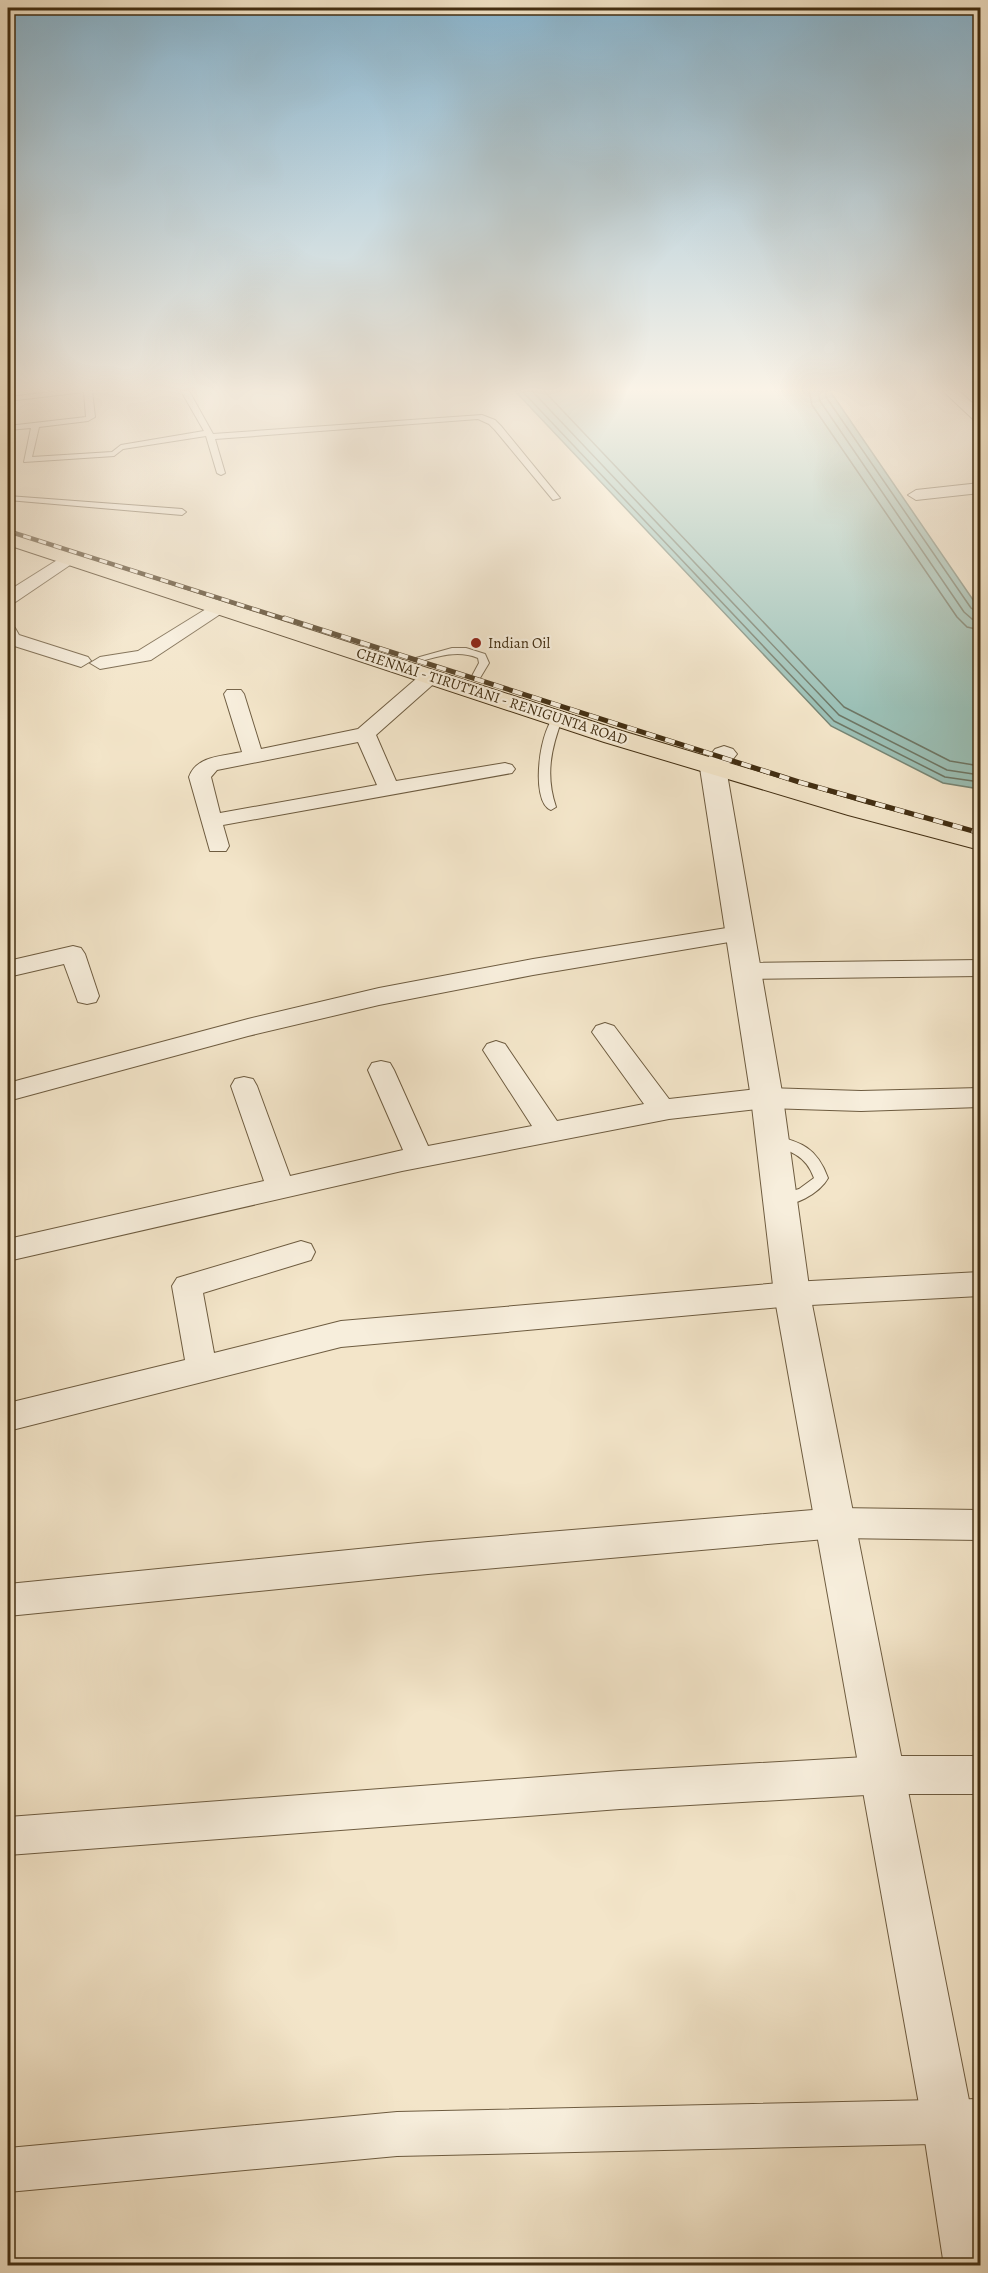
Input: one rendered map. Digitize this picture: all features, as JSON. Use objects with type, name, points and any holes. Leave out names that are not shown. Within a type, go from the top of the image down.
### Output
[{"type":"highway","name":"CHENNAI - TIRUTTANI - RENIGUNTA ROAD","points":[[8,527],[426,667],[558,717],[878,803],[981,828]]},
{"type":"highway","name":"CHENNAI - TIRUTTANI - RENIGUNTA ROAD","points":[[8,538],[219,607],[426,667],[477,676],[892,820],[981,843]]},
{"type":"street","points":[[8,598],[70,557]]},
{"type":"street","points":[[9,637],[90,662],[144,656],[219,607]]},
{"type":"street","points":[[218,846],[200,777],[202,770],[210,765],[253,755],[365,734],[426,667]]},
{"type":"street","points":[[234,694],[253,755]]},
{"type":"street","points":[[365,734],[388,789]]},
{"type":"street","points":[[718,761],[743,953],[767,1098],[792,1294],[883,1775],[964,2121],[972,2265]]},
{"type":"street","points":[[211,821],[505,769]]},
{"type":"street","points":[[8,1092],[327,1008],[455,980],[568,960],[743,953],[981,968]]},
{"type":"street","points":[[8,969],[73,954],[87,996]]},
{"type":"street","points":[[605,1032],[662,1110]]},
{"type":"street","points":[[496,1050],[550,1132]]},
{"type":"street","points":[[381,1070],[420,1157]]},
{"type":"street","points":[[244,1086],[280,1188]]},
{"type":"street","points":[[8,1250],[420,1157],[662,1110],[767,1098],[861,1101],[981,1098]]},
{"type":"street","points":[[202,1368],[187,1286],[301,1252]]},
{"type":"street","points":[[8,1417],[341,1334],[792,1294],[981,1284]]},
{"type":"street","points":[[8,1600],[428,1558],[837,1523],[981,1525]]},
{"type":"street","points":[[8,1836],[620,1790],[883,1775],[981,1775]]},
{"type":"street","points":[[8,2170],[397,2134],[964,2121]]},
{"type":"lane","points":[[8,498],[182,512]]},
{"type":"lane","points":[[552,807],[544,791],[544,761],[558,717]]},
{"type":"water","points":[[615,497],[903,497],[980,610],[980,789],[943,783],[831,726]]},
{"type":"railway","points":[[8,531],[288,620]]},
{"type":"railway","points":[[284,618],[799,782],[980,833]]},
{"type":"place","name":"Indian Oil","points":[[476,643]]}]
